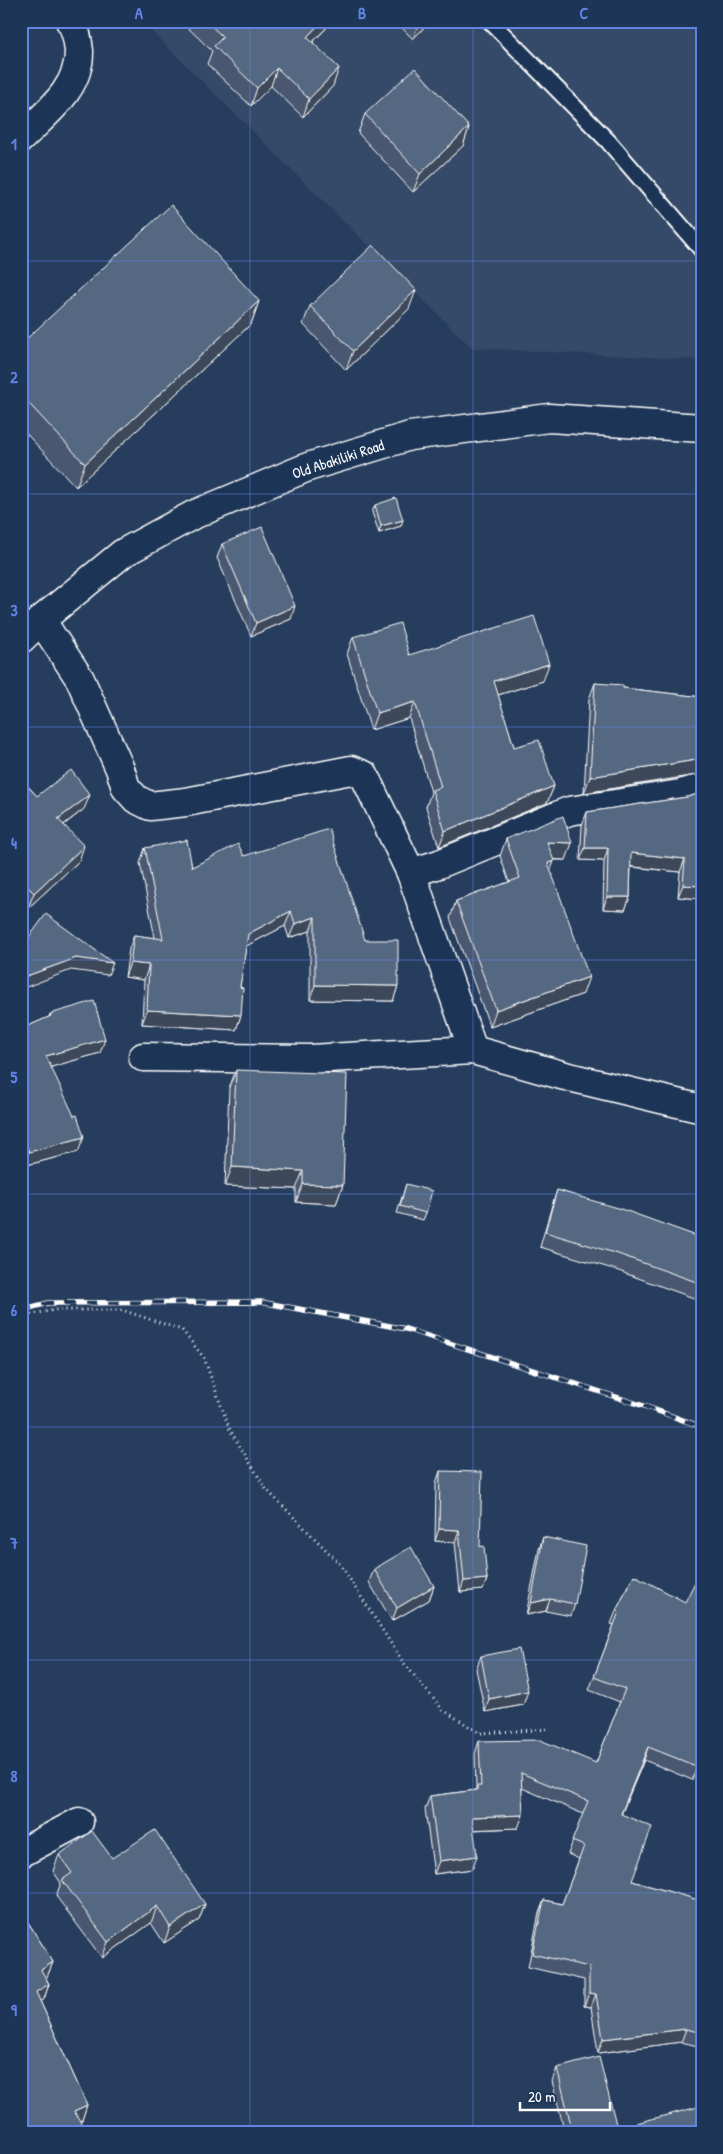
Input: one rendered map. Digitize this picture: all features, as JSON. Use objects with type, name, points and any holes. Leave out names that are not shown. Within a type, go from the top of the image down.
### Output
[{"type":"street","points":[[21,138],[64,95],[74,79],[79,61],[78,42],[70,21]]},
{"type":"street","name":"Old Abakiliki Road","points":[[21,639],[41,620],[123,553],[193,515],[308,467],[410,436],[549,418],[702,428]]},
{"type":"street","points":[[41,620],[80,679],[120,769],[126,788],[136,799],[150,806],[186,802],[351,770],[364,775],[411,873],[473,1050]]},
{"type":"street","points":[[411,873],[439,864],[569,811],[680,794],[702,788]]},
{"type":"street","points":[[143,1057],[310,1059],[473,1050],[565,1076],[702,1109]]},
{"type":"street","points":[[21,1853],[79,1822]]},
{"type":"lane","points":[[490,21],[608,141],[702,250]]},
{"type":"path","points":[[21,1316],[56,1310],[122,1310],[182,1330],[204,1358],[230,1430],[266,1489],[340,1564],[403,1662],[443,1710],[480,1733],[551,1729]]},
{"type":"shaded area","points":[[141,21],[702,21],[702,360],[472,348]]},
{"type":"building","points":[[206,21],[322,21],[307,37],[339,68],[309,99],[277,68],[257,88],[214,46],[223,37]]},
{"type":"building","points":[[414,21],[422,21],[418,26]]},
{"type":"building","points":[[415,68],[469,127],[420,174],[365,114]]},
{"type":"building","points":[[171,205],[259,301],[85,464],[21,395],[21,344]]},
{"type":"building","points":[[373,245],[416,290],[353,351],[310,306]]},
{"type":"building","points":[[396,498],[403,520],[381,526],[375,505]]},
{"type":"building","points":[[262,527],[295,606],[256,623],[222,544]]},
{"type":"building","points":[[534,616],[549,664],[494,681],[514,747],[539,740],[554,786],[445,831],[432,790],[441,787],[415,702],[377,713],[353,637],[400,623],[409,655]]},
{"type":"building","points":[[595,683],[623,685],[623,688],[702,697],[702,759],[590,777]]},
{"type":"building","points":[[71,770],[90,795],[58,819],[84,846],[34,893],[21,880],[21,779],[37,796]]},
{"type":"building","points":[[702,793],[702,886],[683,885],[685,859],[631,853],[630,897],[607,897],[608,848],[585,848],[587,812],[687,797]]},
{"type":"building","points":[[563,816],[572,843],[547,842],[554,861],[548,863],[589,977],[496,1010],[456,901],[520,878],[506,839]]},
{"type":"building","points":[[329,829],[365,940],[398,940],[398,986],[315,985],[315,917],[295,924],[291,911],[248,934],[240,987],[243,988],[241,1015],[147,1010],[149,965],[130,963],[134,935],[163,939],[145,848],[187,840],[192,867],[238,844],[244,856]]},
{"type":"building","points":[[46,914],[113,963],[76,958],[21,978],[21,948]]},
{"type":"building","points":[[94,1001],[105,1039],[46,1056],[74,1116],[77,1115],[84,1137],[29,1152],[27,1147],[21,1148],[21,1029],[51,1016],[50,1014]]},
{"type":"building","points":[[236,1070],[347,1074],[343,1185],[303,1184],[303,1171],[232,1167]]},
{"type":"building","points":[[406,1184],[432,1191],[426,1213],[400,1206]]},
{"type":"building","points":[[557,1190],[627,1211],[702,1238],[702,1284],[618,1254],[545,1232]]},
{"type":"building","points":[[440,1471],[482,1472],[480,1547],[484,1546],[487,1579],[464,1581],[459,1530],[439,1529]]},
{"type":"building","points":[[543,1537],[586,1546],[575,1604],[550,1599],[531,1603]]},
{"type":"building","points":[[411,1547],[434,1586],[397,1608],[374,1569]]},
{"type":"building","points":[[702,1568],[702,1753],[696,1766],[648,1747],[621,1814],[652,1827],[632,1881],[702,1901],[702,2033],[686,2029],[603,2039],[596,1994],[589,1993],[589,1967],[532,1954],[544,1900],[562,1904],[584,1846],[572,1841],[588,1801],[521,1773],[523,1815],[472,1817],[477,1856],[439,1861],[430,1796],[477,1790],[477,1786],[481,1786],[479,1741],[540,1740],[596,1763],[625,1689],[594,1677],[619,1612],[616,1611],[634,1575],[685,1602]]},
{"type":"building","points":[[519,1649],[528,1691],[489,1699],[481,1656]]},
{"type":"building","points":[[155,1830],[205,1904],[170,1927],[157,1906],[108,1942],[62,1880],[72,1873],[59,1855],[92,1831],[112,1858]]},
{"type":"building","points":[[21,1911],[53,1962],[41,1970],[49,1984],[36,1992],[87,2105],[74,2111],[87,2133],[21,2133],[21,2097],[28,2093],[21,2079]]},
{"type":"building","points":[[599,2057],[617,2128],[702,2106],[702,2133],[573,2133],[557,2068]]},
{"type":"railway","points":[[21,1310],[48,1303],[261,1302],[406,1329],[647,1407],[702,1427]]}]
